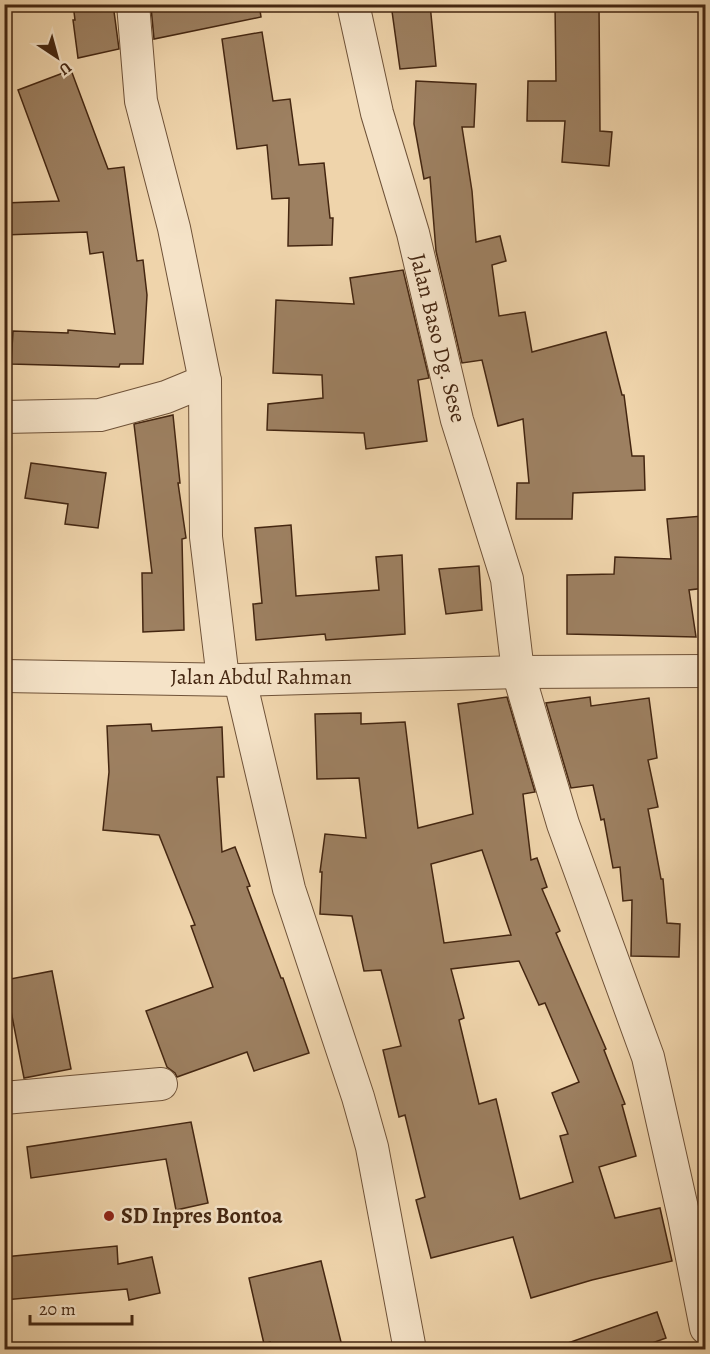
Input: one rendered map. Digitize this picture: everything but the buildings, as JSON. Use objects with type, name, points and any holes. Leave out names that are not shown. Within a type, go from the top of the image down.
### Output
[{"type":"street","points":[[134,4],[141,101],[174,228],[204,381],[206,537],[231,680],[289,889],[358,1097],[372,1147],[410,1350]]},
{"type":"street","name":"Jalan Baso Dg. Sese","points":[[353,4],[377,113],[413,233],[457,420],[507,579],[518,672],[563,824],[648,1057],[684,1217],[705,1328]]},
{"type":"street","points":[[4,417],[100,415],[166,397],[204,381]]},
{"type":"street","name":"Jalan Abdul Rahman","points":[[4,676],[231,680],[518,672],[705,671]]},
{"type":"street","points":[[4,1098],[162,1084]]},
{"type":"place","name":"SD Inpres Bontoa","points":[[109,1216]]}]
